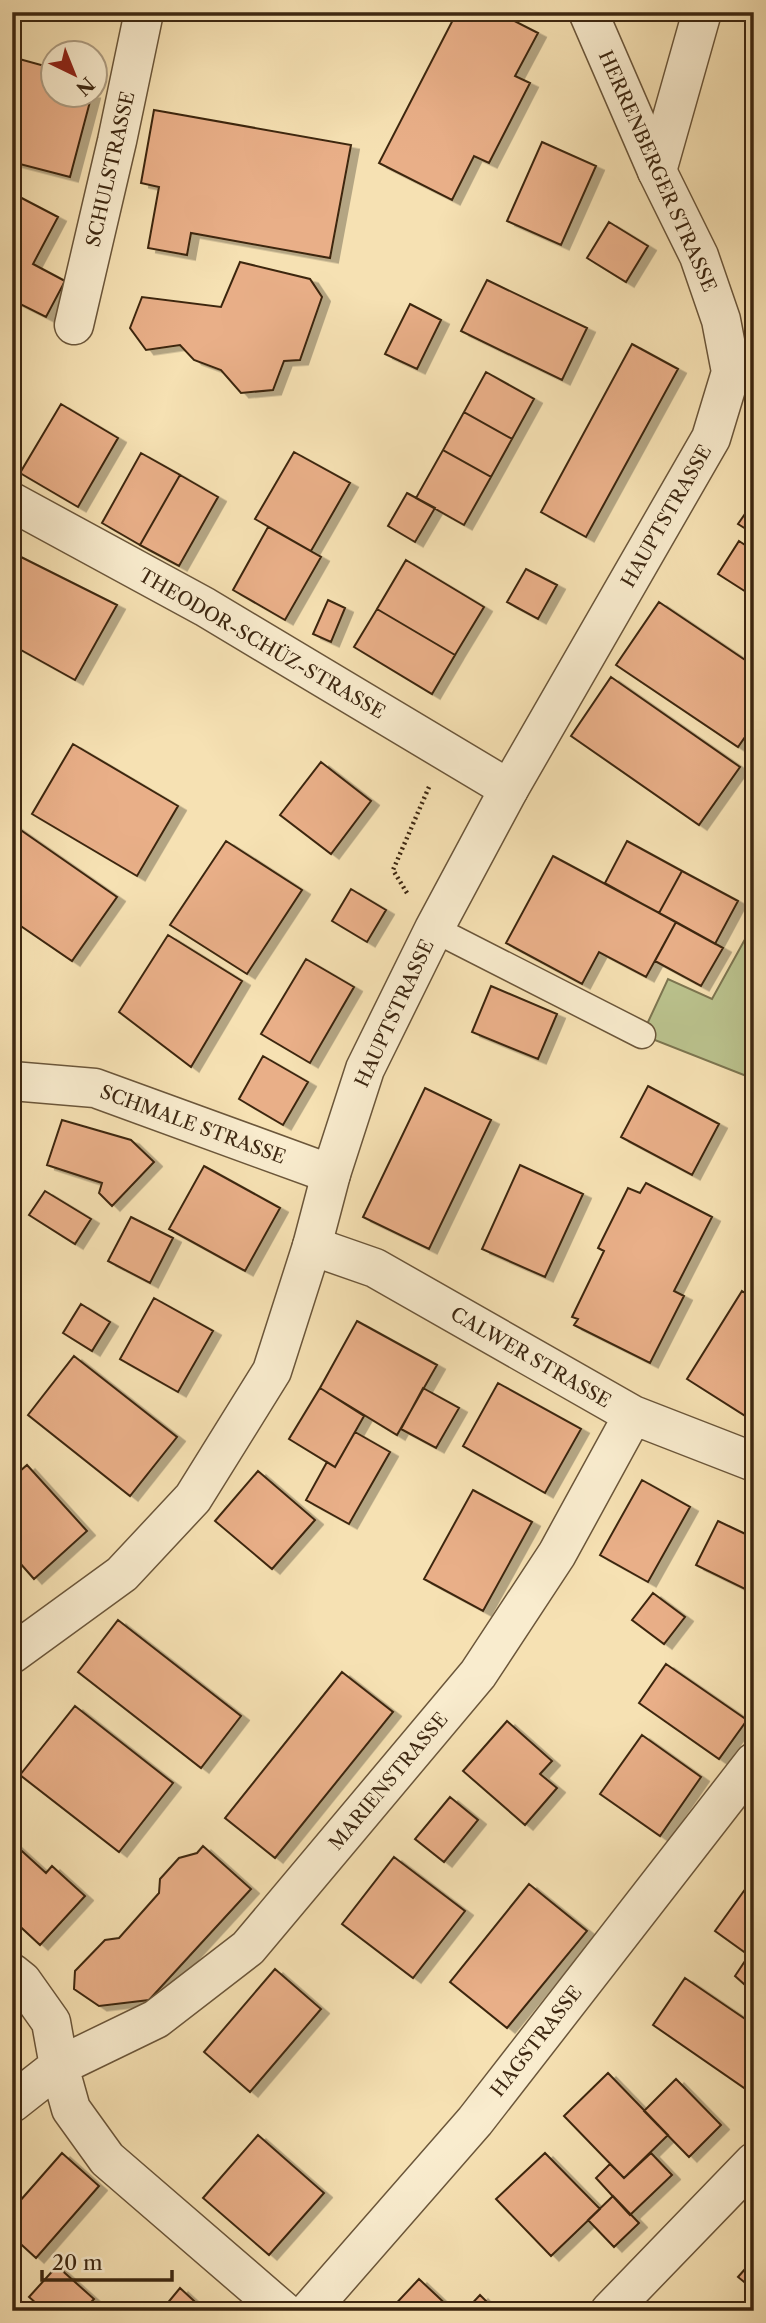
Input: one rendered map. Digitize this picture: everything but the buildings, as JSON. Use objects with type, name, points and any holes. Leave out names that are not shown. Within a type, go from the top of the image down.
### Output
[{"type":"street","name":"SCHULSTRASSE","points":[[74,325],[144,12]]},
{"type":"street","name":"HERRENBERGER STRASSE","points":[[588,12],[657,171],[699,256],[721,320],[743,366]]},
{"type":"street","points":[[657,171],[702,12]]},
{"type":"street","name":"HAUPTSTRASSE","points":[[18,1641],[122,1574],[193,1498],[272,1371],[365,1069],[436,926],[509,789],[711,438],[743,366]]},
{"type":"street","name":"THEODOR-SCHÜZ-STRASSE","points":[[12,502],[205,607],[509,789]]},
{"type":"street","name":"SCHMALE STRASSE","points":[[12,1081],[95,1088],[331,1174]]},
{"type":"street","name":"CALWER STRASSE","points":[[312,1246],[376,1268],[633,1415],[754,1462]]},
{"type":"street","name":"MARIENSTRASSE","points":[[12,2103],[59,2066],[156,2019],[248,1948],[478,1674],[557,1554],[633,1415]]},
{"type":"street","name":"HAGSTRASSE","points":[[309,2311],[475,2121],[754,1762]]},
{"type":"street","points":[[12,1973],[22,1981],[51,2022],[71,2109],[107,2159],[283,2311]]},
{"type":"street","points":[[610,2311],[754,2162]]},
{"type":"lane","points":[[436,926],[642,1035]]},
{"type":"path","points":[[436,926],[417,908],[393,870],[425,793],[448,752]]},
{"type":"green space","points":[[754,923],[754,1079],[642,1035],[668,979],[712,999]]}]
